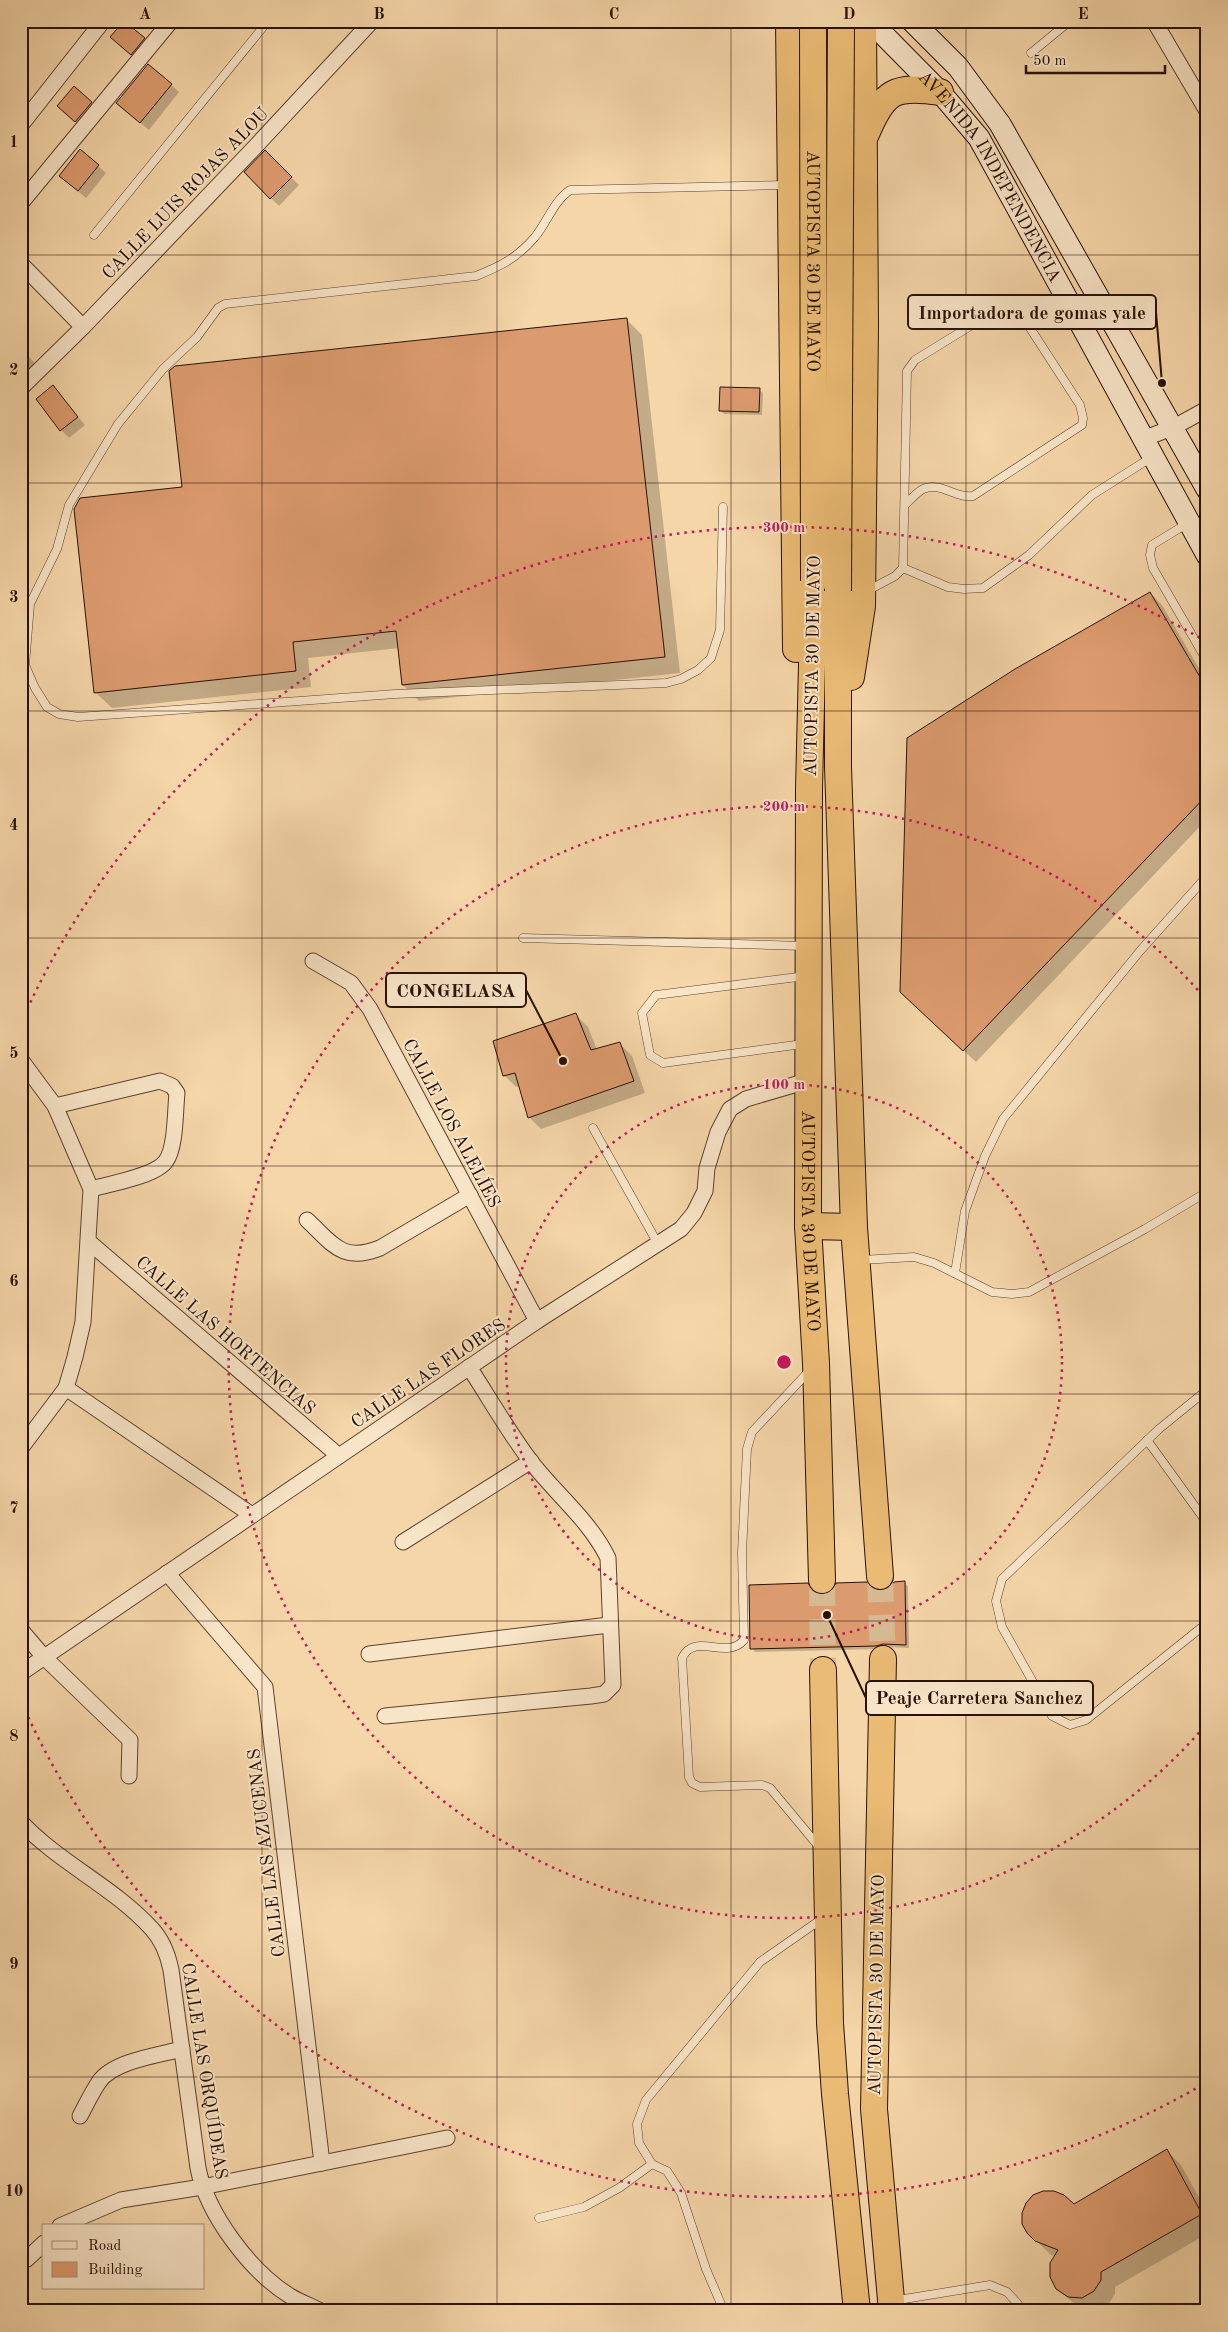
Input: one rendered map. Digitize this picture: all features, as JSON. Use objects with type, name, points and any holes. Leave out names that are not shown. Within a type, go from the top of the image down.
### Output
[{"type":"highway","points":[[789,21],[796,674],[809,789]]},
{"type":"highway","name":"AUTOPISTA 30 DE MAYO","points":[[814,21],[814,581],[809,789],[807,1081],[808,1226],[816,1363],[822,1580]]},
{"type":"highway","name":"AUTOPISTA 30 DE MAYO","points":[[841,21],[850,592],[838,767],[854,1227],[880,1576]]},
{"type":"highway","points":[[863,21],[864,139]]},
{"type":"highway","points":[[850,592],[865,325],[855,184],[864,139],[878,106],[896,92],[914,88],[940,92]]},
{"type":"highway","points":[[808,1226],[854,1227]]},
{"type":"highway","name":"AUTOPISTA 30 DE MAYO","points":[[883,1659],[874,2109],[884,2307]]},
{"type":"highway","points":[[823,1670],[830,2023],[835,2094],[857,2311]]},
{"type":"street","points":[[21,124],[102,21]]},
{"type":"street","points":[[21,203],[171,21]]},
{"type":"street","name":"CALLE LUIS ROJAS ALOU","points":[[21,388],[84,327],[372,21]]},
{"type":"street","name":"AVENIDA INDEPENDENCIA","points":[[870,21],[940,92],[979,138],[1207,555]]},
{"type":"street","name":"AVENIDA INDEPENDENCIA","points":[[912,21],[958,67],[1000,124],[1174,427],[1207,489]]},
{"type":"street","points":[[1154,21],[1207,111]]},
{"type":"street","points":[[21,264],[84,327]]},
{"type":"street","points":[[1148,448],[1174,427],[1207,409]]},
{"type":"street","name":"CALLE LOS ALELÍES","points":[[313,961],[351,983],[370,1008],[537,1321]]},
{"type":"street","points":[[21,1060],[55,1106],[91,1189],[83,1322],[66,1388],[21,1448]]},
{"type":"street","points":[[55,1106],[160,1081],[172,1086],[177,1093],[171,1152],[166,1162],[157,1170],[91,1189]]},
{"type":"street","name":"CALLE LAS FLORES","points":[[21,1673],[468,1367],[680,1229],[694,1212],[705,1191],[707,1168],[718,1132],[730,1109],[746,1099],[807,1081]]},
{"type":"street","points":[[307,1220],[347,1254],[363,1255],[380,1248],[470,1195]]},
{"type":"street","name":"CALLE LAS HORTENCIAS","points":[[89,1242],[339,1456]]},
{"type":"street","points":[[385,1716],[604,1694],[613,1685],[609,1625],[608,1558],[600,1541],[531,1461],[468,1367]]},
{"type":"street","points":[[66,1388],[252,1515]]},
{"type":"street","points":[[403,1542],[531,1461]]},
{"type":"street","name":"CALLE LAS AZUCENAS","points":[[167,1574],[265,1687],[322,2163]]},
{"type":"street","points":[[368,1654],[609,1625]]},
{"type":"street","points":[[21,1630],[44,1657],[130,1740],[129,1776]]},
{"type":"street","name":"CALLE LAS ORQUÍDEAS","points":[[21,1822],[34,1836],[138,1916],[152,1930],[168,1957],[202,2187],[223,2225],[254,2266],[290,2296],[321,2311]]},
{"type":"street","points":[[80,2116],[100,2080],[112,2070],[123,2065],[182,2049]]},
{"type":"street","points":[[65,2224],[121,2200],[202,2187],[447,2138]]},
{"type":"street","points":[[21,2260],[27,2259],[42,2245]]},
{"type":"lane","points":[[94,235],[268,21]]},
{"type":"lane","points":[[1031,53],[1070,21]]},
{"type":"lane","points":[[828,184],[855,184]]},
{"type":"lane","points":[[723,507],[720,630],[711,658],[698,670],[681,679],[666,683],[395,694],[78,717],[59,714],[47,707],[35,688],[25,665],[30,604],[57,550],[69,505],[118,424],[163,369],[197,337],[218,308],[225,304],[476,276],[506,264],[535,237],[560,197],[570,190],[818,185]]},
{"type":"lane","points":[[850,592],[895,576],[903,568],[904,505],[908,367],[915,360],[989,314],[1003,307],[1014,308],[1022,315],[1080,406],[1084,418],[1082,425],[973,496],[963,498],[945,489],[931,487],[922,490],[904,505]]},
{"type":"lane","points":[[903,568],[948,587],[964,589],[983,588],[1029,555],[1092,495],[1148,448]]},
{"type":"lane","points":[[1189,522],[1152,545],[1150,555],[1154,568],[1207,661]]},
{"type":"lane","points":[[955,1273],[965,1211],[986,1156],[1003,1120],[1140,951],[1207,876]]},
{"type":"lane","points":[[523,938],[808,947]]},
{"type":"lane","points":[[808,975],[656,995],[642,1013],[650,1056],[663,1063],[808,1043]]},
{"type":"lane","points":[[593,1128],[658,1244]]},
{"type":"lane","points":[[856,1260],[914,1257],[934,1263],[992,1292],[1012,1294],[1029,1292],[1145,1229],[1207,1192]]},
{"type":"lane","points":[[816,1363],[752,1432],[747,1449],[742,1553],[744,1640],[739,1646],[733,1648],[692,1646],[686,1650],[682,1658],[689,1777],[692,1783],[700,1787],[762,1785],[770,1788],[828,1858]]},
{"type":"lane","points":[[1207,1390],[1147,1440],[1002,1579],[996,1601],[1002,1627],[1052,1716],[1070,1725],[1086,1720],[1207,1623]]},
{"type":"lane","points":[[1147,1440],[1207,1523]]},
{"type":"lane","points":[[724,2311],[706,2269],[681,2193],[667,2171],[652,2164],[639,2143],[637,2124],[646,2100],[760,1962],[828,1914]]},
{"type":"lane","points":[[539,2218],[584,2207],[619,2188],[652,2164]]},
{"type":"lane","points":[[884,2307],[990,2285],[1008,2292],[1021,2311]]},
{"type":"building","points":[[124,21],[145,38],[131,55],[110,37]]},
{"type":"building","points":[[148,64],[172,84],[140,123],[116,103]]},
{"type":"building","points":[[74,86],[92,102],[75,122],[57,106]]},
{"type":"building","points":[[80,149],[99,165],[78,191],[59,176]]},
{"type":"building","points":[[265,150],[292,177],[270,199],[244,172]]},
{"type":"building","points":[[627,318],[665,657],[402,685],[396,631],[293,642],[296,671],[94,693],[74,509],[80,498],[182,487],[169,371],[175,366]]},
{"type":"building","points":[[53,385],[78,417],[60,431],[36,399]]},
{"type":"building","points":[[720,387],[760,388],[759,412],[719,411]]},
{"type":"building","points":[[1150,592],[1207,689],[1207,795],[963,1051],[900,992],[907,738],[1015,669]]},
{"type":"building","points":[[576,1013],[591,1050],[620,1042],[634,1081],[528,1118],[515,1073],[503,1076],[493,1041]]},
{"type":"building","points":[[905,1581],[906,1645],[883,1644],[876,1646],[750,1649],[749,1585],[808,1583],[814,1593],[822,1595],[830,1592],[836,1583],[867,1582],[873,1589],[881,1591],[889,1588],[894,1582]]},
{"type":"building","points":[[1167,2149],[1202,2214],[1101,2272],[1101,2280],[1094,2291],[1082,2298],[1068,2297],[1056,2289],[1050,2277],[1050,2263],[1058,2250],[1035,2241],[1027,2233],[1022,2224],[1022,2213],[1026,2203],[1033,2195],[1043,2191],[1054,2191],[1064,2195],[1074,2204]]},
{"type":"tunnel","points":[[880,1576],[883,1659]]},
{"type":"tunnel","points":[[822,1580],[823,1670]]},
{"type":"place","name":"Importadora de gomas yale","points":[[1162,383]]},
{"type":"place","name":"CONGELASA","points":[[563,1061]]},
{"type":"place","name":"Peaje Carretera Sanchez","points":[[827,1615]]}]
